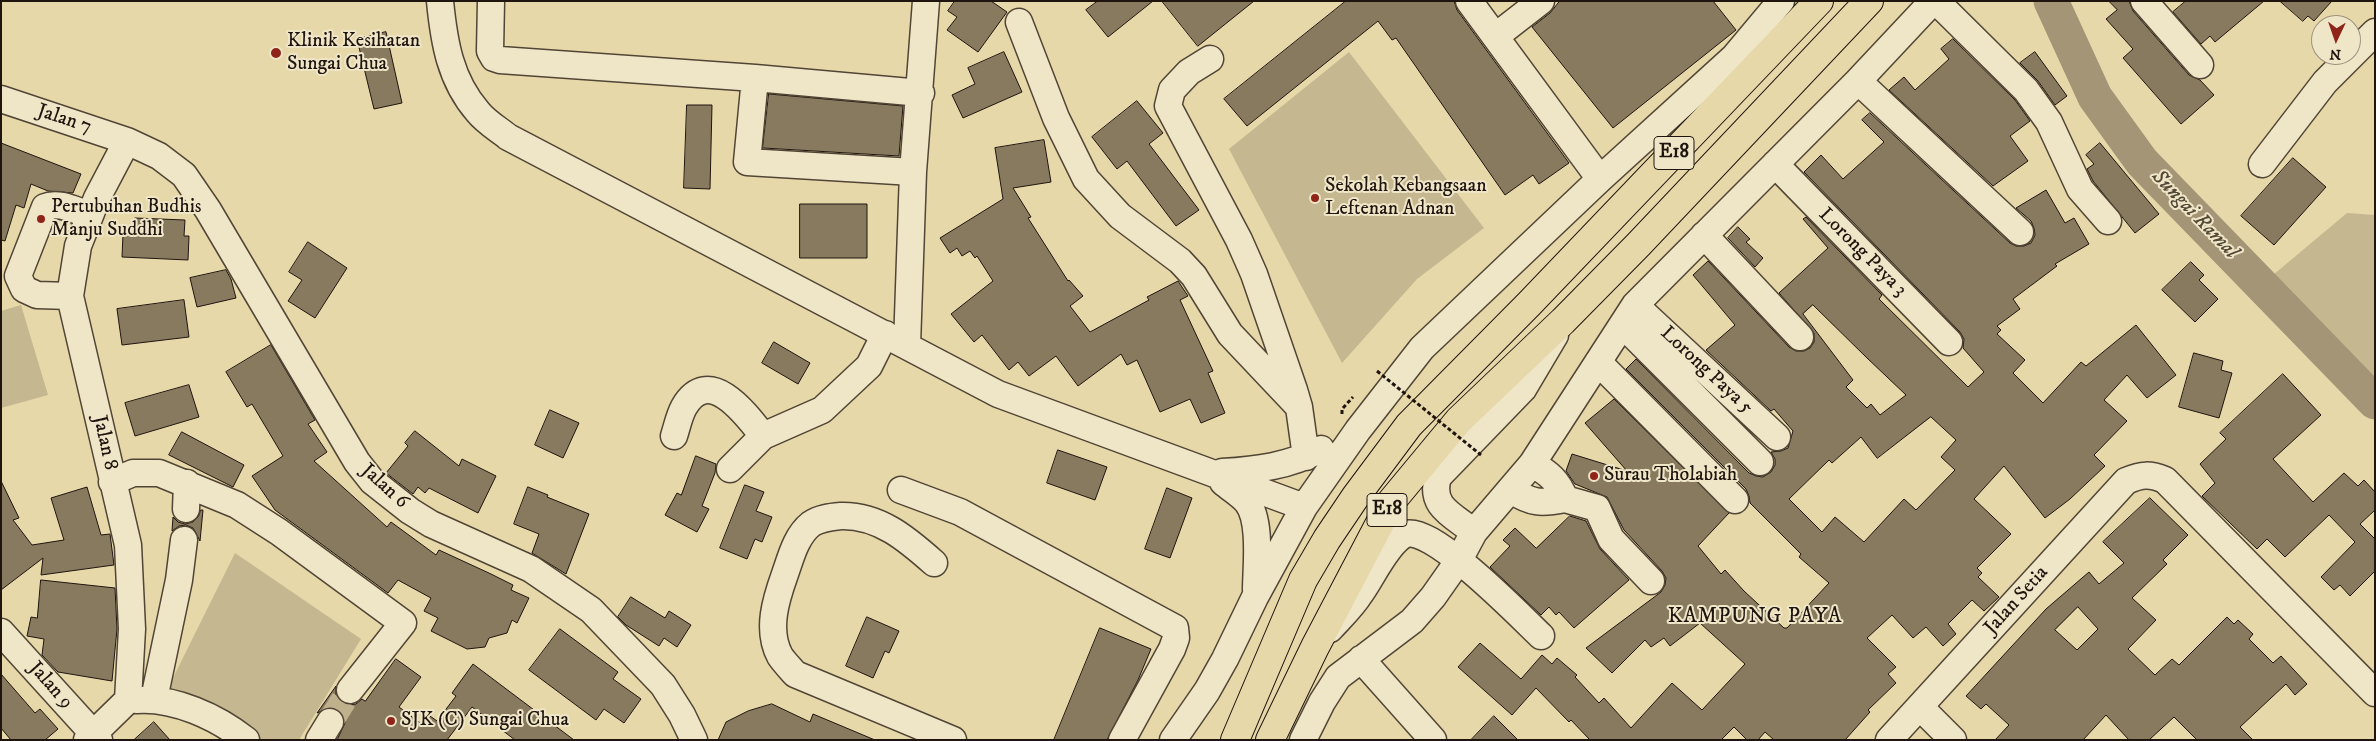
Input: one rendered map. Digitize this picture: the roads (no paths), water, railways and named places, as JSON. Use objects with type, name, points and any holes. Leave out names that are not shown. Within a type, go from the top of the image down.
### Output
[{"type":"highway","name":"E18","points":[[1235,740],[1303,580],[1346,510],[1409,425],[1529,304],[1819,1]]},
{"type":"highway","name":"E18","points":[[1270,740],[1315,647],[1391,502],[1459,420],[1563,322],[1869,1]]},
{"type":"street","points":[[440,1],[445,44],[457,83],[478,113],[508,137],[998,394],[1304,507]]},
{"type":"street","points":[[491,1],[490,51],[494,58],[500,60],[755,78],[921,93]]},
{"type":"street","points":[[730,469],[763,436],[822,410],[896,340],[921,93],[926,1]]},
{"type":"street","points":[[1469,1],[1600,179]]},
{"type":"street","points":[[1496,36],[1540,1]]},
{"type":"street","points":[[1173,740],[1207,691],[1304,507],[1358,430],[1422,348],[1600,179],[1734,57],[1781,1]]},
{"type":"street","points":[[1303,740],[1322,702],[1338,677],[1412,621],[1433,597],[1459,560],[1474,532],[1532,464],[1629,315],[1934,1],[2026,90],[2049,122],[2080,189],[2108,221]]},
{"type":"street","points":[[2144,1],[2200,65]]},
{"type":"street","points":[[1019,22],[1056,118],[1086,179],[1120,216],[1180,261],[1194,276],[1230,334],[1299,407]]},
{"type":"street","points":[[2262,164],[2325,82],[2375,32]]},
{"type":"street","points":[[1210,59],[1189,72],[1172,90],[1168,106],[1243,249],[1254,274],[1299,407],[1306,457]]},
{"type":"street","points":[[755,78],[747,162],[913,172]]},
{"type":"street","points":[[1858,81],[2020,232]]},
{"type":"street","name":"Jalan 7","points":[[1,99],[127,141]]},
{"type":"street","name":"Jalan 8","points":[[127,141],[90,215],[78,246],[70,296],[128,545],[132,629],[128,700]]},
{"type":"street","name":"Jalan 6","points":[[127,141],[172,165],[195,190],[357,462],[372,481],[410,512],[431,524],[531,569],[591,610],[663,685],[682,714],[694,740]]},
{"type":"street","name":"Lorong Paya 3","points":[[1775,164],[1949,342]]},
{"type":"street","points":[[70,296],[37,295],[24,289],[18,276],[45,207],[52,204],[60,205],[90,215]]},
{"type":"street","points":[[1704,236],[1800,337]]},
{"type":"street","points":[[1629,315],[1760,462]]},
{"type":"street","name":"Lorong Paya 5","points":[[1629,315],[1777,437]]},
{"type":"street","points":[[1474,532],[1437,502],[1434,490],[1438,477],[1523,389],[1563,322]]},
{"type":"street","points":[[1598,362],[1735,500]]},
{"type":"street","points":[[674,436],[684,407],[695,394],[708,389],[720,394],[740,407],[763,436]]},
{"type":"street","points":[[1211,472],[1256,470],[1282,465],[1306,457],[1358,430]]},
{"type":"street","points":[[1532,464],[1548,472],[1559,484],[1565,499]]},
{"type":"street","points":[[1211,472],[1248,503],[1255,524],[1257,546],[1256,597]]},
{"type":"street","points":[[112,482],[133,474],[159,473],[187,483],[236,505],[403,623],[350,690]]},
{"type":"street","name":"Jalan Setia","points":[[1889,740],[2126,481],[2140,475],[2153,475],[2165,480],[2375,693]]},
{"type":"street","points":[[186,509],[187,483]]},
{"type":"street","points":[[901,490],[960,512],[1174,628],[1176,638],[1172,649],[1122,740]]},
{"type":"street","points":[[1510,490],[1530,502],[1547,503],[1565,499],[1597,508],[1611,538],[1651,581]]},
{"type":"street","points":[[934,563],[896,532],[875,521],[849,516],[826,517],[811,524],[799,538],[792,552],[774,604],[774,629],[780,656],[795,674],[953,740]]},
{"type":"street","points":[[1315,647],[1360,595],[1392,546],[1407,534],[1421,534],[1459,560],[1541,636]]},
{"type":"street","points":[[154,699],[179,580],[184,540]]},
{"type":"street","name":"Jalan 9","points":[[1,632],[93,738]]},
{"type":"street","points":[[1361,659],[1433,740]]},
{"type":"street","points":[[93,738],[128,700],[154,699],[194,711],[230,727],[246,740]]},
{"type":"street","points":[[1920,707],[1953,740]]},
{"type":"waterway","name":"Sungai Ramal","points":[[2051,1],[2095,97],[2142,162],[2375,402]]},
{"type":"tunnel","points":[[330,722],[350,690]]},
{"type":"place","name":"Klinik Kesihatan Sungai Chua","points":[[276,53]]},
{"type":"place","name":"Sekolah Kebangsaan Leftenan Adnan","points":[[1315,198]]},
{"type":"place","name":"Pertubuhan Budhis Manju Suddhi","points":[[41,219]]},
{"type":"place","name":"Surau Tholabiah","points":[[1594,476]]},
{"type":"place","name":"SJK (C) Sungai Chua","points":[[391,721]]},
{"type":"district","name":"KAMPUNG PAYA","points":[[1755,618]]}]
